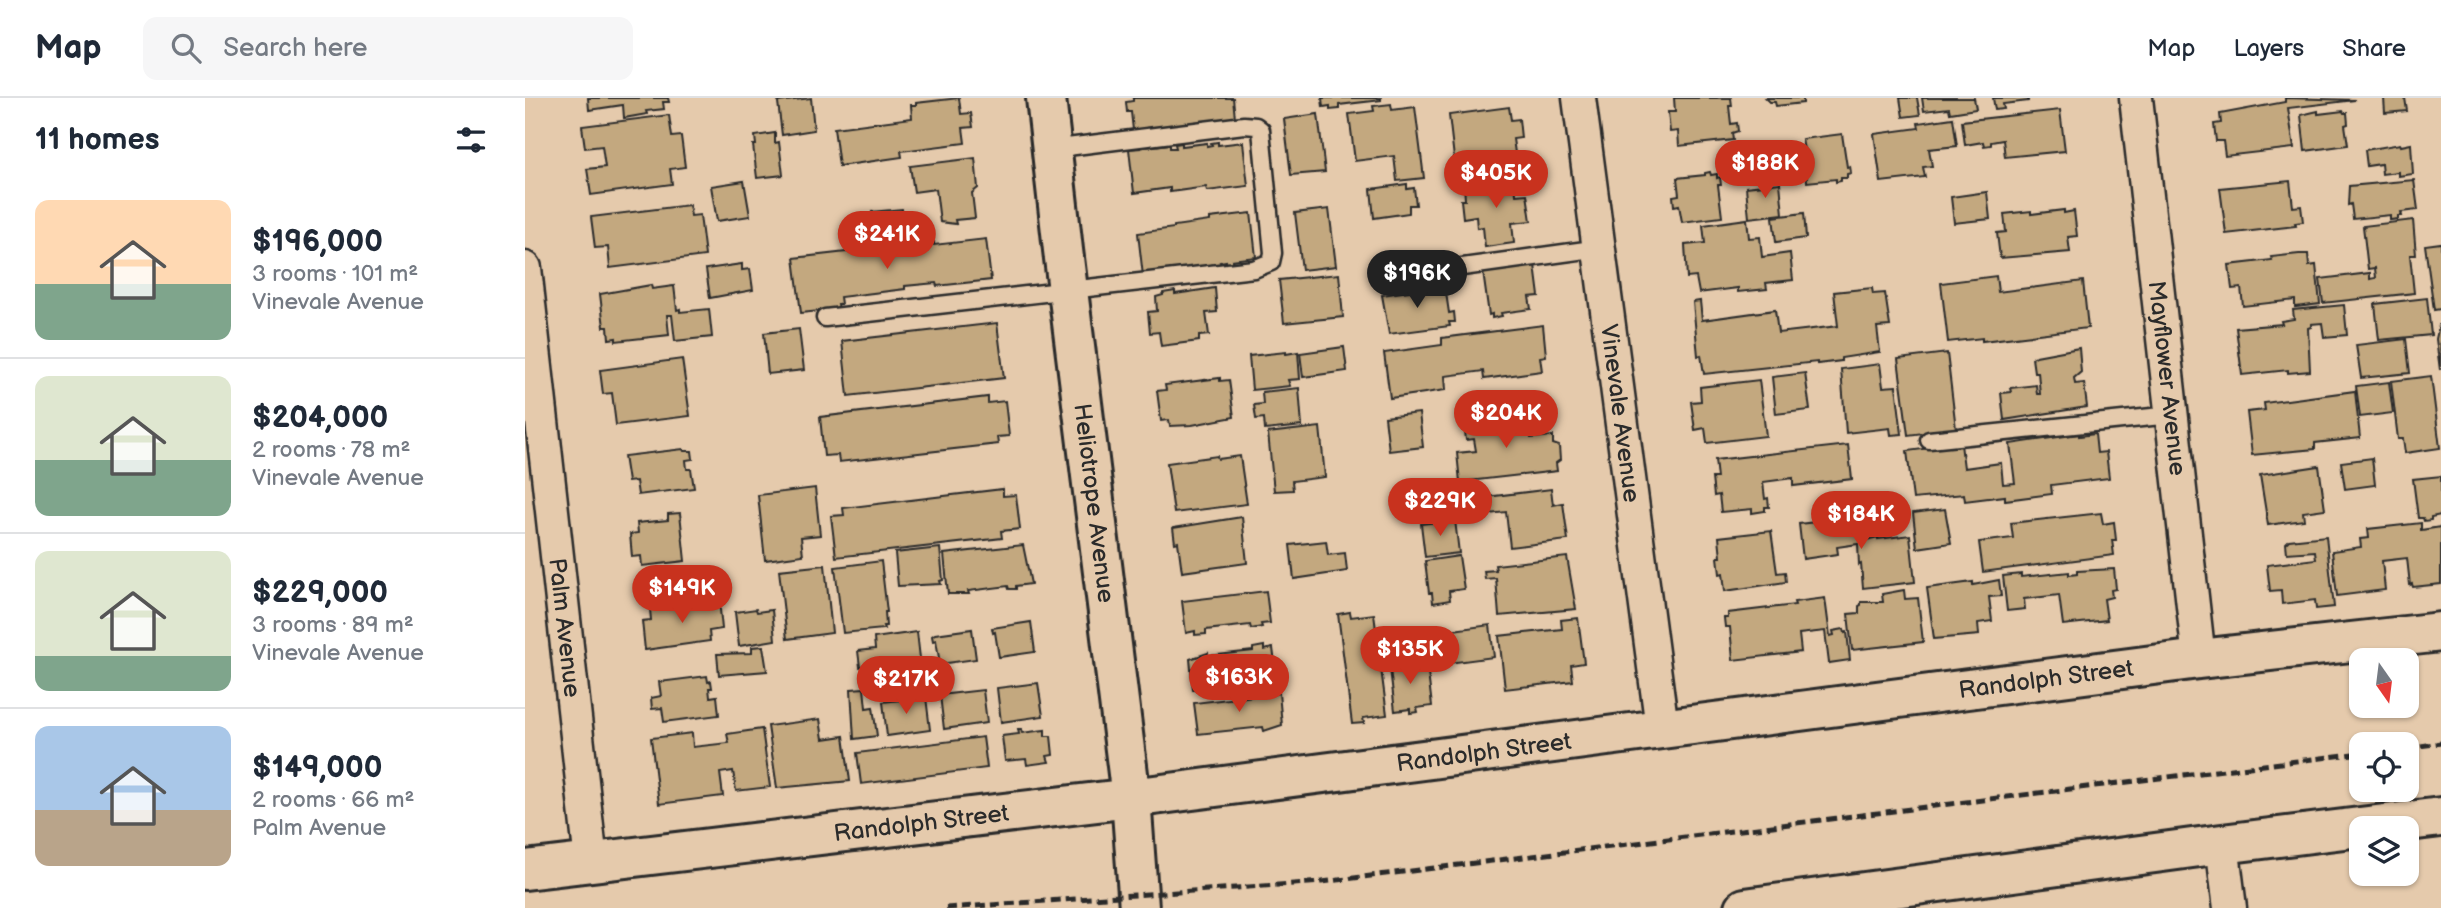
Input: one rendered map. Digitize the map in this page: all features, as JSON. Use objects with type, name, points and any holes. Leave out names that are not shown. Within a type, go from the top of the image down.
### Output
[{"type":"street","name":"Heliotrope Avenue","points":[[1046,98],[1067,289],[1131,798],[1139,908]]},
{"type":"street","name":"Vinevale Avenue","points":[[1579,98],[1662,728]]},
{"type":"street","name":"Mayflower Avenue","points":[[2136,98],[2199,659]]},
{"type":"street","name":"Palm Avenue","points":[[525,268],[591,862]]},
{"type":"street","name":"Randolph Street","points":[[525,870],[1131,798],[2199,659],[2441,632]]},
{"type":"street","points":[[1745,908],[2441,817]]},
{"type":"street","points":[[2222,844],[2230,908]]},
{"type":"lane","points":[[825,318],[1254,269],[1271,262],[1273,253],[1261,130],[1256,126],[1244,125],[1051,149]]},
{"type":"lane","points":[[1390,277],[1599,248]]},
{"type":"lane","points":[[1929,440],[2171,415]]},
{"type":"building","points":[[588,98],[668,98],[669,102],[663,102],[664,109],[624,118],[623,105],[589,110]]},
{"type":"building","points":[[811,98],[814,130],[782,135],[778,102]]},
{"type":"building","points":[[959,98],[961,114],[971,113],[973,127],[963,128],[965,143],[901,151],[902,157],[839,166],[834,128],[912,118],[911,105]]},
{"type":"building","points":[[1133,98],[1233,98],[1235,118],[1133,130],[1131,112],[1127,112],[1126,102],[1133,101]]},
{"type":"building","points":[[1322,98],[1381,100],[1339,105],[1339,109],[1330,110],[1330,106],[1323,107]]},
{"type":"building","points":[[1674,98],[1731,98],[1731,124],[1737,123],[1738,131],[1732,133],[1733,140],[1679,146],[1678,131],[1670,132],[1668,112],[1675,112]]},
{"type":"building","points":[[1766,98],[1803,98],[1803,103],[1776,106],[1775,102]]},
{"type":"building","points":[[1900,98],[1917,98],[1920,115],[1903,117]]},
{"type":"building","points":[[1922,98],[1974,98],[1976,109],[1950,113],[1949,108],[1924,111]]},
{"type":"building","points":[[1993,98],[2028,98],[2028,101],[2003,104],[2004,109],[1995,110]]},
{"type":"building","points":[[2285,98],[2355,100],[2288,108],[2294,148],[2225,156],[2223,141],[2216,141],[2214,124],[2221,123],[2220,114],[2285,102]]},
{"type":"building","points":[[2384,98],[2405,98],[2407,111],[2385,113]]},
{"type":"building","points":[[1391,104],[1392,110],[1415,107],[1424,178],[1397,181],[1394,156],[1355,161],[1349,114],[1374,111],[1373,106]]},
{"type":"building","points":[[1509,107],[1511,120],[1519,119],[1521,138],[1513,139],[1515,153],[1454,158],[1449,115]]},
{"type":"building","points":[[2060,110],[2065,151],[2005,157],[2003,140],[1984,146],[1983,142],[1965,145],[1962,121]]},
{"type":"building","points":[[2318,111],[2318,114],[2343,111],[2347,113],[2348,124],[2345,125],[2348,145],[2305,151],[2301,115]]},
{"type":"building","points":[[1318,114],[1325,172],[1291,175],[1284,119]]},
{"type":"building","points":[[669,115],[672,137],[681,136],[685,167],[670,169],[672,184],[591,195],[587,169],[605,167],[602,146],[585,148],[582,126]]},
{"type":"building","points":[[1953,118],[1957,146],[1929,149],[1932,166],[1923,167],[1925,177],[1881,182],[1874,134],[1919,128],[1918,123]]},
{"type":"building","points":[[775,133],[775,143],[779,142],[783,175],[757,178],[753,145],[756,145],[755,136]]},
{"type":"building","points":[[1842,134],[1847,167],[1850,166],[1851,173],[1847,174],[1847,178],[1841,178],[1841,181],[1836,182],[1836,179],[1807,182],[1806,165],[1801,166],[1800,156],[1805,156],[1802,139]]},
{"type":"building","points":[[1218,142],[1218,145],[1243,142],[1248,186],[1207,191],[1206,187],[1170,192],[1170,188],[1134,193],[1129,149],[1140,148],[1139,145],[1147,147],[1170,144],[1170,148],[1176,148],[1175,144],[1182,143],[1182,146],[1207,143],[1207,146]]},
{"type":"building","points":[[2411,144],[2413,174],[2382,174],[2381,164],[2367,166],[2365,150]]},
{"type":"building","points":[[975,158],[978,188],[972,193],[975,218],[955,220],[956,224],[940,222],[936,189],[914,192],[910,166]]},
{"type":"building","points":[[1710,172],[1711,175],[1717,174],[1717,178],[1720,177],[1721,185],[1718,185],[1722,217],[1682,222],[1679,205],[1674,206],[1673,196],[1679,195],[1677,178]]},
{"type":"building","points":[[1507,179],[1508,183],[1515,182],[1516,195],[1527,194],[1531,221],[1512,223],[1514,243],[1485,247],[1483,227],[1477,228],[1476,216],[1463,218],[1461,200],[1465,200],[1464,185]]},
{"type":"building","points":[[2414,180],[2418,210],[2401,212],[2402,216],[2398,216],[2398,219],[2390,220],[2390,215],[2353,219],[2351,204],[2348,205],[2349,186]]},
{"type":"building","points":[[744,181],[750,216],[717,221],[711,186]]},
{"type":"building","points":[[2290,181],[2293,207],[2301,206],[2303,222],[2295,223],[2296,226],[2226,234],[2220,188]]},
{"type":"building","points":[[1780,183],[1783,214],[1749,218],[1746,187]]},
{"type":"building","points":[[1407,184],[1407,189],[1414,188],[1416,205],[1409,205],[1409,213],[1374,218],[1371,189]]},
{"type":"building","points":[[1987,192],[1990,219],[1954,223],[1951,197]]},
{"type":"building","points":[[689,205],[691,216],[700,215],[705,256],[610,268],[608,247],[595,248],[591,217]]},
{"type":"building","points":[[902,209],[905,239],[861,244],[859,217],[873,216],[872,212]]},
{"type":"building","points":[[1329,209],[1336,266],[1302,270],[1295,213]]},
{"type":"building","points":[[2064,210],[2064,213],[2074,211],[2077,236],[2068,237],[2070,252],[2000,258],[1997,233],[2006,232],[2004,214]]},
{"type":"building","points":[[1251,213],[1256,257],[1196,267],[1197,270],[1191,268],[1143,276],[1138,233],[1210,221],[1210,218]]},
{"type":"building","points":[[1804,213],[1806,238],[1776,242],[1773,217]]},
{"type":"building","points":[[1747,219],[1749,238],[1760,237],[1762,257],[1790,253],[1793,280],[1766,283],[1767,289],[1738,292],[1738,288],[1699,293],[1696,277],[1687,278],[1685,245],[1705,243],[1703,225]]},
{"type":"building","points":[[2413,220],[2416,255],[2410,255],[2414,293],[2323,303],[2320,279],[2370,273],[2370,279],[2376,278],[2375,268],[2368,269],[2363,226]]},
{"type":"building","points":[[986,239],[991,280],[937,286],[936,283],[905,286],[905,289],[840,297],[839,309],[801,313],[794,258],[934,242],[934,245]]},
{"type":"building","points":[[2441,243],[2441,309],[2434,310],[2425,245]]},
{"type":"building","points":[[2308,254],[2309,266],[2316,265],[2320,304],[2295,307],[2295,300],[2243,306],[2241,288],[2232,289],[2229,265]]},
{"type":"building","points":[[742,264],[742,270],[750,269],[753,290],[710,298],[706,269]]},
{"type":"building","points":[[1535,265],[1539,296],[1529,297],[1531,309],[1501,313],[1502,316],[1492,318],[1492,314],[1489,315],[1483,272]]},
{"type":"building","points":[[1339,274],[1343,317],[1284,323],[1279,280]]},
{"type":"building","points":[[1996,276],[1998,292],[2083,281],[2088,328],[1982,341],[1982,338],[1948,342],[1941,283]]},
{"type":"building","points":[[651,285],[652,289],[674,286],[677,310],[680,309],[680,312],[709,309],[712,337],[675,341],[672,315],[667,315],[669,335],[616,341],[616,338],[609,339],[608,327],[604,327],[600,294]]},
{"type":"building","points":[[1445,286],[1449,313],[1454,312],[1455,322],[1449,322],[1450,326],[1389,334],[1382,295]]},
{"type":"building","points":[[1215,288],[1217,312],[1206,313],[1209,335],[1199,336],[1199,341],[1161,346],[1159,332],[1150,333],[1148,312],[1157,311],[1156,297],[1175,291],[1175,294]]},
{"type":"building","points":[[1872,288],[1873,294],[1885,293],[1890,326],[1877,327],[1880,352],[1817,364],[1704,374],[1701,355],[1698,356],[1693,302],[1700,301],[1702,320],[1775,310],[1778,333],[1838,326],[1834,292]]},
{"type":"building","points":[[2427,298],[2431,335],[2379,340],[2375,304]]},
{"type":"building","points":[[2344,305],[2347,335],[2324,337],[2322,323],[2311,324],[2308,328],[2310,371],[2288,373],[2288,370],[2242,375],[2236,328],[2282,324],[2281,321],[2294,319],[2293,310]]},
{"type":"building","points":[[997,323],[1004,378],[848,396],[842,341]]},
{"type":"building","points":[[1543,325],[1546,356],[1540,357],[1542,371],[1484,379],[1483,371],[1445,376],[1446,390],[1390,398],[1384,353],[1442,345],[1442,338]]},
{"type":"building","points":[[2441,325],[2440,370],[2436,339]]},
{"type":"building","points":[[799,329],[804,370],[768,374],[764,333]]},
{"type":"building","points":[[2406,339],[2410,373],[2361,378],[2356,345]]},
{"type":"building","points":[[1344,347],[1347,371],[1303,377],[1300,353]]},
{"type":"building","points":[[2079,348],[2081,372],[2074,378],[2075,384],[2084,383],[2087,407],[2004,420],[2001,393],[2011,392],[2010,388],[2036,385],[2037,394],[2040,394],[2038,372],[2034,372],[2032,358]]},
{"type":"building","points":[[1298,352],[1300,379],[1288,380],[1290,386],[1252,390],[1249,356]]},
{"type":"building","points":[[1947,353],[1956,429],[1908,435],[1898,359]]},
{"type":"building","points":[[682,359],[690,416],[616,425],[612,393],[603,394],[600,370]]},
{"type":"building","points":[[1880,364],[1883,387],[1896,386],[1902,434],[1891,435],[1890,428],[1846,433],[1841,369]]},
{"type":"building","points":[[1805,373],[1810,410],[1776,414],[1772,377]]},
{"type":"building","points":[[2431,376],[2440,448],[2405,453],[2403,439],[2398,439],[2391,381]]},
{"type":"building","points":[[1220,378],[1220,381],[1229,380],[1234,417],[1192,425],[1170,426],[1169,420],[1161,421],[1157,391],[1166,390],[1165,385]]},
{"type":"building","points":[[1759,380],[1766,436],[1707,443],[1705,428],[1695,430],[1691,402],[1701,401],[1700,387]]},
{"type":"building","points":[[2389,382],[2393,413],[2360,417],[2356,386]]},
{"type":"building","points":[[1299,388],[1302,426],[1265,430],[1264,418],[1256,419],[1254,405],[1263,404],[1262,392]]},
{"type":"building","points":[[2355,391],[2360,438],[2315,443],[2315,449],[2252,455],[2247,412],[2265,410],[2264,403]]},
{"type":"building","points":[[988,397],[988,403],[1005,401],[1009,436],[997,437],[998,444],[839,462],[838,455],[824,456],[820,417]]},
{"type":"building","points":[[1419,413],[1423,447],[1389,451],[1385,417]]},
{"type":"building","points":[[1528,416],[1531,438],[1553,436],[1553,444],[1559,446],[1560,460],[1556,463],[1557,471],[1460,482],[1457,453],[1476,451],[1474,439],[1466,440],[1464,423],[1481,421],[1481,418],[1488,417],[1489,420]]},
{"type":"building","points":[[1320,427],[1325,477],[1292,481],[1293,490],[1274,491],[1268,433]]},
{"type":"building","points":[[2095,434],[2097,453],[2106,452],[2109,478],[2051,485],[2052,494],[2005,500],[2005,496],[1965,501],[1964,494],[1913,499],[1907,451],[1961,444],[1964,468],[2001,463],[2003,484],[2015,483],[2010,444]]},
{"type":"building","points":[[1848,445],[1852,479],[1793,486],[1793,478],[1763,482],[1769,507],[1765,507],[1765,511],[1752,513],[1752,509],[1721,512],[1719,495],[1714,496],[1712,478],[1717,478],[1715,460]]},
{"type":"building","points":[[683,449],[692,451],[693,459],[686,460],[687,469],[691,469],[694,488],[638,495],[636,481],[628,482],[624,456]]},
{"type":"building","points":[[1217,456],[1218,459],[1240,456],[1247,504],[1174,513],[1167,463]]},
{"type":"building","points":[[2372,458],[2375,485],[2345,489],[2341,462]]},
{"type":"building","points":[[2319,466],[2325,509],[2303,512],[2304,520],[2268,525],[2260,475]]},
{"type":"building","points":[[2441,476],[2441,515],[2424,521],[2423,518],[2418,518],[2413,479]]},
{"type":"building","points":[[815,488],[820,535],[801,537],[803,555],[765,560],[758,495]]},
{"type":"building","points":[[1003,489],[1003,496],[1016,495],[1020,529],[1001,531],[1002,538],[836,557],[831,516],[844,515],[843,508]]},
{"type":"building","points":[[1551,489],[1553,505],[1563,503],[1568,540],[1510,547],[1506,512],[1489,514],[1488,510],[1482,511],[1481,501],[1487,500],[1487,497]]},
{"type":"building","points":[[1945,509],[1951,543],[1917,548],[1913,513]]},
{"type":"building","points":[[680,513],[685,561],[642,566],[641,556],[632,557],[630,534],[638,533],[637,523],[668,520],[668,514]]},
{"type":"building","points":[[2101,513],[2103,524],[2114,522],[2114,555],[1983,572],[1979,542],[2013,538],[2011,523]]},
{"type":"building","points":[[1242,517],[1247,563],[1182,572],[1173,528]]},
{"type":"building","points":[[1859,517],[1862,541],[1910,535],[1915,582],[1863,588],[1858,544],[1837,547],[1838,554],[1803,559],[1799,524]]},
{"type":"building","points":[[1455,520],[1459,553],[1425,557],[1421,524]]},
{"type":"building","points":[[2421,523],[2421,530],[2441,527],[2441,584],[2410,585],[2407,558],[2382,561],[2385,590],[2337,596],[2332,551],[2361,547],[2360,539],[2369,538],[2368,529]]},
{"type":"building","points":[[1771,531],[1777,573],[1785,572],[1786,582],[1725,591],[1718,557],[1721,557],[1719,537]]},
{"type":"building","points":[[2326,536],[2334,607],[2316,609],[2315,600],[2282,604],[2281,590],[2270,591],[2267,565],[2316,559],[2315,551],[2287,553],[2286,543],[2289,540]]},
{"type":"building","points":[[1326,541],[1328,555],[1345,553],[1347,571],[1294,579],[1290,545]]},
{"type":"building","points":[[1023,545],[1031,584],[1016,586],[1016,589],[1009,589],[1008,586],[968,591],[969,594],[948,594],[944,554]]},
{"type":"building","points":[[940,548],[943,580],[940,581],[941,584],[898,586],[895,553]]},
{"type":"building","points":[[1459,556],[1464,589],[1449,591],[1450,600],[1433,603],[1425,561]]},
{"type":"building","points":[[1567,557],[1576,609],[1499,616],[1496,578],[1485,579],[1484,571],[1496,570],[1495,565]]},
{"type":"building","points":[[881,561],[886,626],[883,626],[884,629],[843,633],[835,567]]},
{"type":"building","points":[[825,565],[832,633],[787,639],[779,570]]},
{"type":"building","points":[[2114,569],[2116,589],[2111,590],[2112,597],[2104,599],[2107,620],[2063,625],[2059,595],[2024,599],[2025,609],[2007,611],[2003,576],[2069,572],[2069,575],[2077,574],[2077,571]]},
{"type":"building","points":[[1999,580],[2001,596],[1989,597],[1992,621],[1978,623],[1979,635],[1934,639],[1927,588]]},
{"type":"building","points":[[1904,590],[1905,599],[1918,598],[1923,642],[1852,650],[1848,614],[1859,613],[1861,602],[1883,602],[1882,594]]},
{"type":"building","points":[[1266,591],[1270,623],[1251,629],[1250,625],[1206,630],[1206,634],[1195,635],[1195,631],[1186,633],[1182,601]]},
{"type":"building","points":[[1825,598],[1830,636],[1834,635],[1833,631],[1844,629],[1845,633],[1847,632],[1850,660],[1829,663],[1825,631],[1799,634],[1801,652],[1733,660],[1730,627],[1725,627],[1724,618],[1728,618],[1728,613],[1795,605],[1794,602]]},
{"type":"building","points":[[719,600],[722,629],[709,631],[710,641],[645,650],[642,621],[651,620],[650,609]]},
{"type":"building","points":[[756,609],[757,612],[772,610],[775,640],[739,646],[735,612]]},
{"type":"building","points":[[1350,612],[1351,617],[1374,614],[1387,715],[1363,718],[1364,723],[1352,724],[1338,614]]},
{"type":"building","points":[[1578,618],[1584,663],[1571,665],[1573,681],[1505,689],[1499,636],[1562,629],[1561,620]]},
{"type":"building","points":[[1031,622],[1035,652],[999,657],[992,628]]},
{"type":"building","points":[[1490,625],[1494,657],[1449,663],[1445,631]]},
{"type":"building","points":[[972,629],[976,659],[940,664],[936,640],[933,641],[932,636]]},
{"type":"building","points":[[917,632],[921,667],[879,672],[878,665],[860,667],[858,651],[875,649],[874,638]]},
{"type":"building","points":[[763,646],[767,671],[719,675],[717,654],[752,653],[752,647]]},
{"type":"building","points":[[1264,646],[1264,650],[1273,648],[1277,680],[1193,690],[1190,659],[1208,653],[1208,656],[1253,651],[1253,648]]},
{"type":"building","points":[[1407,657],[1408,668],[1427,665],[1432,706],[1417,708],[1418,712],[1410,713],[1410,709],[1395,711],[1389,660]]},
{"type":"building","points":[[707,676],[712,688],[709,688],[710,697],[717,696],[719,715],[664,722],[662,708],[652,709],[651,698],[661,696],[659,682]]},
{"type":"building","points":[[1038,683],[1043,716],[1001,722],[997,688]]},
{"type":"building","points":[[864,688],[866,708],[873,707],[877,736],[854,739],[851,689]]},
{"type":"building","points":[[983,690],[987,723],[944,729],[940,695]]},
{"type":"building","points":[[1279,693],[1282,725],[1264,731],[1263,727],[1198,734],[1194,703]]},
{"type":"building","points":[[926,697],[930,730],[887,736],[883,702]]},
{"type":"building","points":[[820,719],[823,739],[844,736],[850,781],[777,788],[768,726]]},
{"type":"building","points":[[762,729],[770,787],[736,791],[733,771],[720,773],[723,796],[659,804],[651,738],[692,733],[693,747],[729,743],[727,734]]},
{"type":"building","points":[[1018,729],[1021,729],[1022,733],[1045,730],[1045,736],[1051,736],[1053,755],[1047,756],[1049,762],[1027,765],[1026,759],[1005,761],[1002,736],[1019,734]]},
{"type":"building","points":[[983,737],[987,768],[861,784],[857,753]]},
{"type":"railway","points":[[2419,746],[2441,743]]},
{"type":"railway","points":[[946,908],[1322,882],[2349,754]]}]
